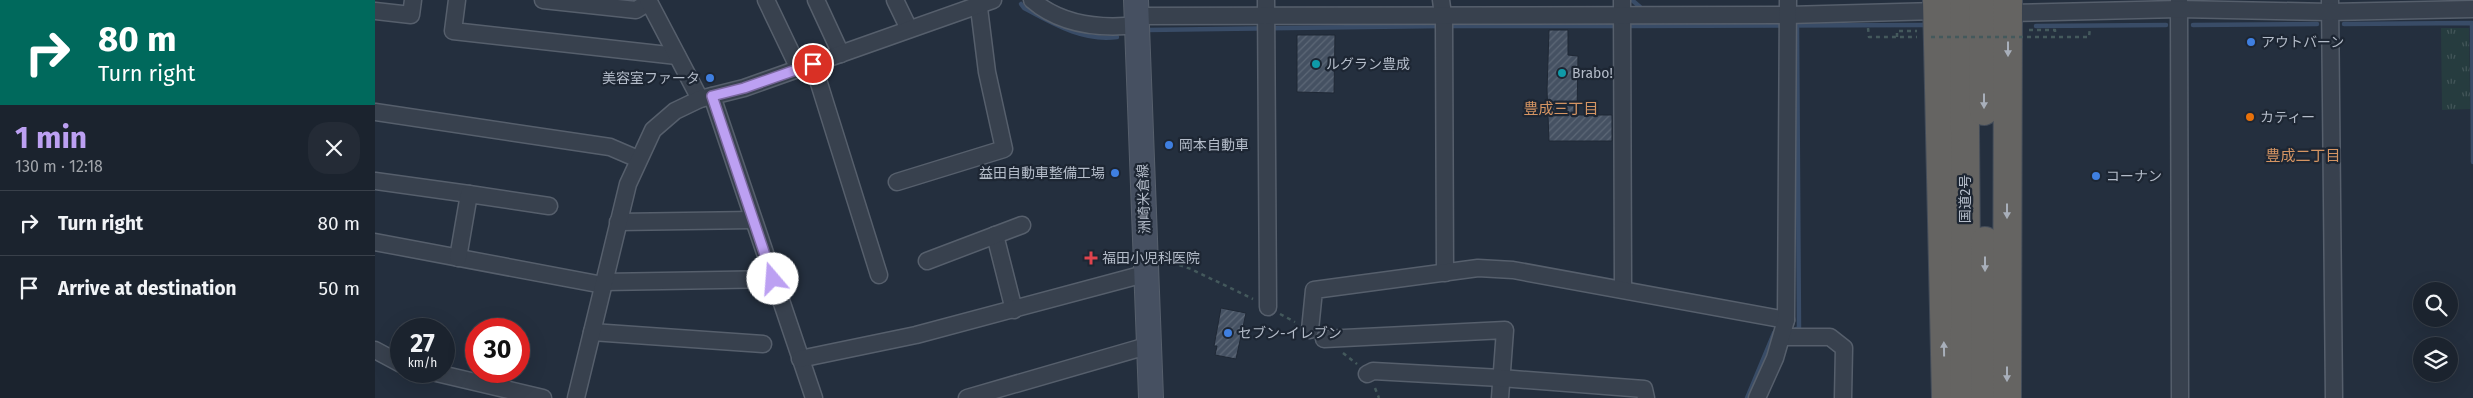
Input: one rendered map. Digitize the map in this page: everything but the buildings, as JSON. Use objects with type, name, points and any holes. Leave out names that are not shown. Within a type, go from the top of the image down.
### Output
[{"type":"highway","name":"国道2号","points":[[1964,0],[1966,259],[1975,386]]},
{"type":"highway","name":"国道2号","points":[[1975,386],[1983,0]]},
{"type":"highway","points":[[1941,4],[1951,150],[1966,259]]},
{"type":"highway","points":[[1941,4],[1946,398]]},
{"type":"highway","points":[[2007,398],[2008,7]]},
{"type":"main road","name":"洲崎米倉線","points":[[1136,14],[1148,273],[1151,398]]},
{"type":"street","points":[[375,11],[411,15],[413,0]]},
{"type":"street","points":[[457,0],[453,31],[677,56]]},
{"type":"street","points":[[543,0],[636,10],[649,1],[677,56],[706,97],[753,220],[814,398]]},
{"type":"street","points":[[766,0],[806,66],[879,276]]},
{"type":"street","points":[[815,0],[841,54]]},
{"type":"street","points":[[895,0],[909,29]]},
{"type":"street","points":[[1032,0],[1061,17],[1087,25],[1109,28],[1136,14],[1266,24],[1443,17],[1788,16],[1941,4]]},
{"type":"street","points":[[1266,0],[1268,307]]},
{"type":"street","points":[[576,398],[628,184],[653,130],[675,111],[706,97],[744,88],[984,1],[981,30],[987,72],[1004,149],[897,182]]},
{"type":"street","points":[[2179,5],[2181,398]]},
{"type":"street","points":[[2008,7],[2179,5],[2473,9]]},
{"type":"street","points":[[2330,6],[2334,398]]},
{"type":"street","points":[[1623,289],[1628,15]]},
{"type":"street","points":[[1757,398],[1775,358],[1786,320],[1788,16]]},
{"type":"street","points":[[1443,17],[1445,273]]},
{"type":"street","points":[[375,112],[610,147],[638,159]]},
{"type":"street","points":[[375,181],[549,206]]},
{"type":"street","points":[[459,258],[469,194]]},
{"type":"street","points":[[618,222],[753,220]]},
{"type":"street","points":[[927,261],[1022,225]]},
{"type":"street","points":[[995,235],[1014,310]]},
{"type":"street","points":[[375,242],[604,283],[773,279]]},
{"type":"street","points":[[1499,398],[1505,330],[1317,335],[1314,290],[1495,268],[1623,289],[1786,320]]},
{"type":"street","points":[[800,359],[916,335],[1148,273]]},
{"type":"street","points":[[592,332],[763,344]]},
{"type":"street","points":[[1782,337],[1830,337],[1844,348],[1843,398]]},
{"type":"street","points":[[967,398],[1150,345]]},
{"type":"street","points":[[375,350],[390,358]]},
{"type":"street","points":[[1367,374],[1373,371],[1644,389],[1646,398]]},
{"type":"street","points":[[455,377],[543,398]]},
{"type":"path","points":[[1869,28],[1869,37],[1899,37],[1897,31],[1915,31]]},
{"type":"path","points":[[2030,30],[2055,30],[2055,37]]},
{"type":"path","points":[[1931,37],[2089,37],[2090,30]]},
{"type":"green space","points":[[2441,28],[2469,28],[2470,109],[2442,110]]},
{"type":"waterway","points":[[1632,0],[1640,7],[1640,12]]},
{"type":"waterway","points":[[1021,4],[1024,8],[1068,30],[1092,37],[1117,37]]},
{"type":"waterway","points":[[2344,24],[2472,23],[2473,162]]},
{"type":"waterway","points":[[2193,25],[2317,24]]},
{"type":"waterway","points":[[1626,26],[1928,25]]},
{"type":"waterway","points":[[2036,26],[2166,25]]},
{"type":"waterway","points":[[1147,30],[1441,26]]},
{"type":"waterway","points":[[1448,26],[1618,26]]},
{"type":"waterway","points":[[1796,329],[1799,329],[1797,26]]},
{"type":"waterway","points":[[1747,398],[1774,333]]},
{"type":"place","name":"アウトバーン","points":[[2251,42]]},
{"type":"place","name":"ルグラン豊成","points":[[1316,64]]},
{"type":"place","name":"Brabo!","points":[[1562,73]]},
{"type":"place","name":"美容室ファータ","points":[[710,78]]},
{"type":"place","name":"カティー","points":[[2250,117]]},
{"type":"place","name":"岡本自動車","points":[[1169,145]]},
{"type":"place","name":"益田自動車整備工場","points":[[1115,173]]},
{"type":"place","name":"コーナン","points":[[2096,176]]},
{"type":"place","name":"福田小児科医院","points":[[1091,258]]},
{"type":"place","name":"セブン-イレブン","points":[[1228,333]]},
{"type":"district","name":"豊成三丁目","points":[[1561,109]]},
{"type":"district","name":"豊成二丁目","points":[[2303,156]]},
{"type":"route","points":[[773,279],[712,96],[744,88],[813,64]]}]
